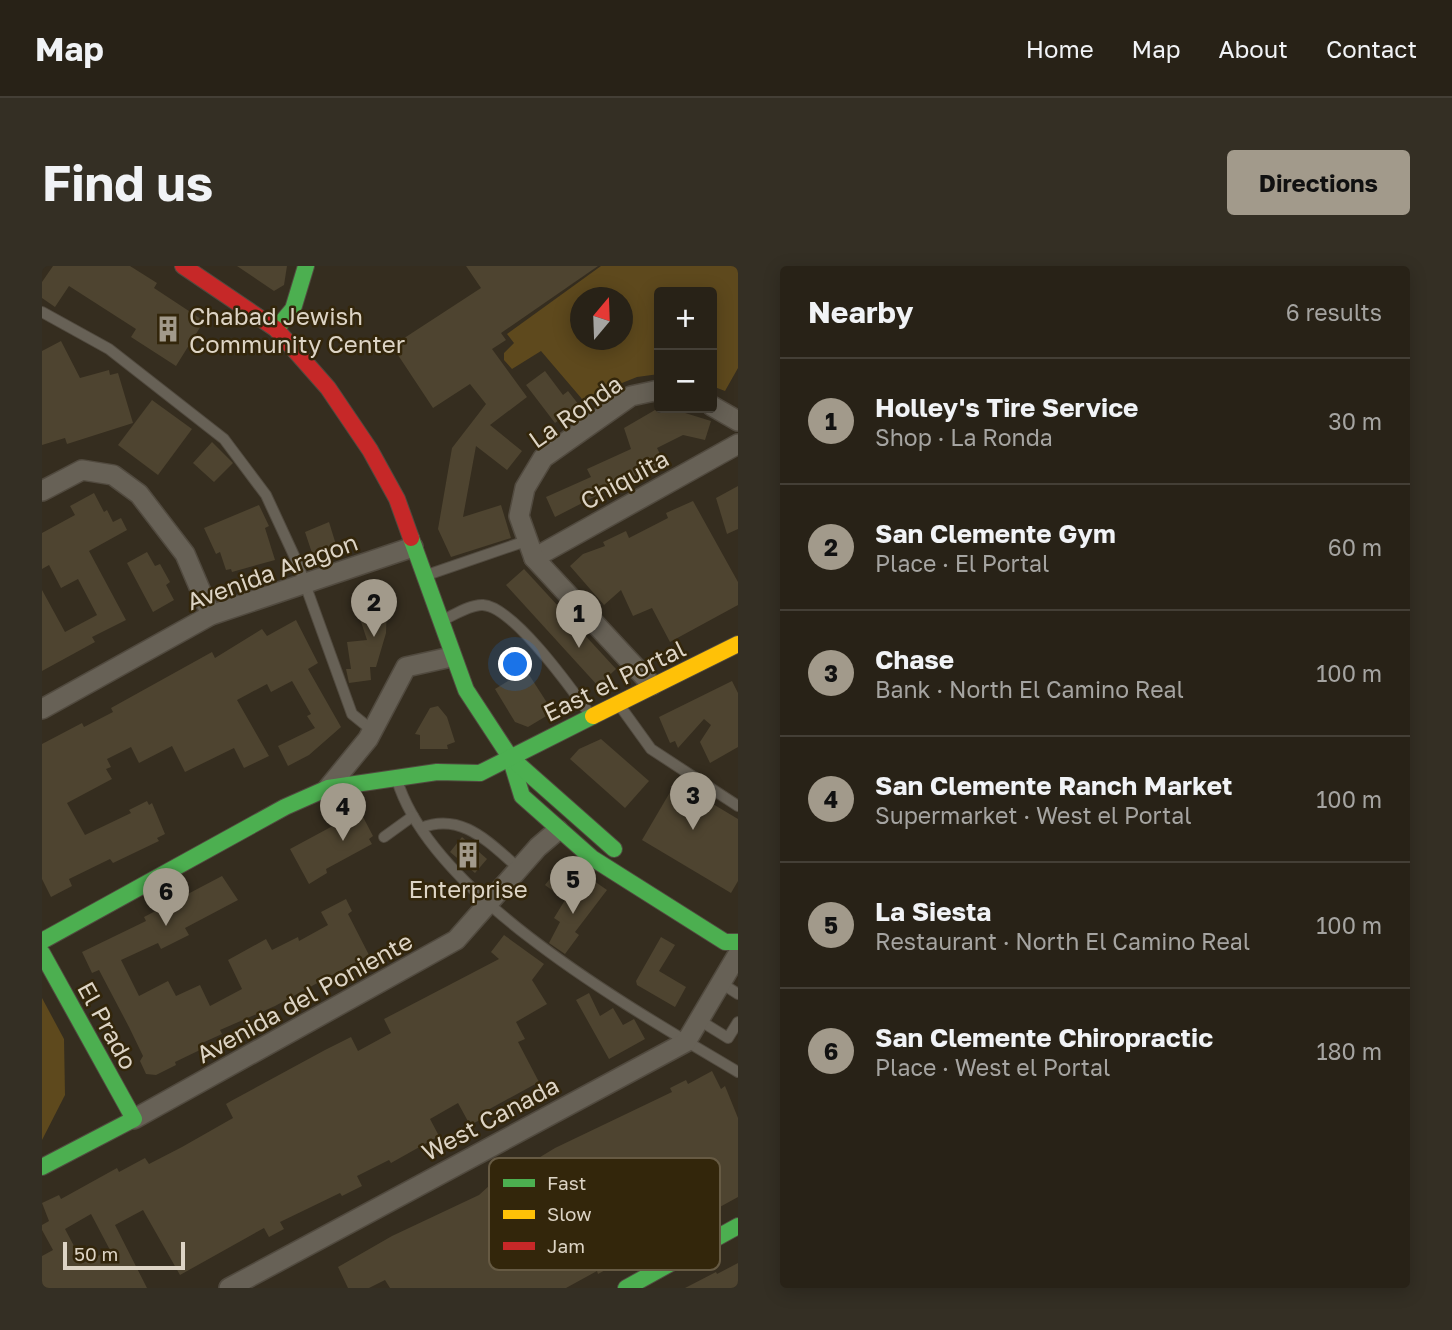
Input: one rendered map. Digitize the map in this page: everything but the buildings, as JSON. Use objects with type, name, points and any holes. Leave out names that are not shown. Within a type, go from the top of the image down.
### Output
[{"type":"street","points":[[183,266],[276,329],[328,388],[370,450],[397,499],[466,690],[510,757],[523,796],[592,858],[725,942],[738,942]]},
{"type":"street","points":[[276,329],[293,309],[306,266]]},
{"type":"street","name":"La Ronda","points":[[530,549],[519,516],[531,475],[543,458],[631,396],[654,391]]},
{"type":"street","points":[[717,409],[738,421]]},
{"type":"street","name":"Chiquita","points":[[530,549],[738,444]]},
{"type":"street","points":[[42,491],[82,470],[113,475],[139,494],[185,554],[211,615]]},
{"type":"street","name":"Avenida Aragon","points":[[42,709],[211,615],[413,547]]},
{"type":"street","points":[[530,549],[652,685]]},
{"type":"street","name":"East el Portal","points":[[42,941],[285,807],[328,788],[396,776],[480,772],[738,644]]},
{"type":"street","points":[[328,788],[373,730],[406,667],[452,657]]},
{"type":"street","points":[[510,757],[541,779],[573,815],[623,857]]},
{"type":"street","name":"Avenida del Poniente","points":[[42,1167],[134,1119],[456,940],[558,830]]},
{"type":"street","name":"El Prado","points":[[42,953],[134,1119]]},
{"type":"street","points":[[686,1042],[738,954]]},
{"type":"street","name":"West Canada","points":[[229,1288],[686,1042]]},
{"type":"street","points":[[720,1236],[738,1226]]},
{"type":"street","points":[[626,1288],[659,1270]]},
{"type":"lane","points":[[42,312],[109,349],[224,439],[266,495],[304,583],[352,713],[373,730]]},
{"type":"lane","points":[[423,576],[530,549]]},
{"type":"lane","points":[[439,621],[477,605],[492,607],[549,657],[591,716]]},
{"type":"lane","points":[[618,703],[652,749],[738,806]]},
{"type":"lane","points":[[396,776],[404,804],[421,828],[437,850],[489,904],[555,957],[686,1042],[738,1072]]},
{"type":"lane","points":[[384,837],[413,816]]},
{"type":"lane","points":[[421,828],[439,820],[461,826],[491,844],[520,869]]},
{"type":"lane","points":[[720,983],[738,994]]},
{"type":"lane","points":[[699,1020],[729,1038],[738,1022]]},
{"type":"shaded area","points":[[601,266],[738,266],[738,368],[725,391],[717,388],[717,287],[654,287],[654,375],[637,377],[582,399],[541,351],[512,369],[504,360],[504,353],[514,343],[507,334],[570,288],[570,350],[633,350],[633,287],[572,287]]},
{"type":"shaded area","points":[[42,998],[64,1039],[65,1095],[42,1140]]},
{"type":"traffic: fast","points":[[276,329],[293,309],[306,266]]},
{"type":"traffic: fast","points":[[411,538],[466,690],[510,757],[522,796],[592,858],[725,942],[738,942]]},
{"type":"traffic: fast","points":[[42,941],[285,807],[328,788],[437,772],[480,773],[593,716]]},
{"type":"traffic: fast","points":[[510,757],[614,849]]},
{"type":"traffic: fast","points":[[42,953],[134,1119],[42,1167]]},
{"type":"traffic: fast","points":[[720,1236],[738,1226]]},
{"type":"traffic: fast","points":[[626,1288],[659,1270]]},
{"type":"traffic: slow","points":[[593,716],[738,644]]},
{"type":"traffic: jam","points":[[183,266],[276,329],[328,388],[370,450],[397,499],[411,538]]},
{"type":"place","name":"Chabad Jewish Community Center","points":[[168,329]]},
{"type":"place","name":"San Clemente Gym","points":[[374,637]]},
{"type":"place","name":"Holley's Tire Service","points":[[579,648]]},
{"type":"place","name":"Chase","points":[[693,830]]},
{"type":"place","name":"San Clemente Ranch Market","points":[[343,841]]},
{"type":"place","name":"Enterprise","points":[[468,855]]},
{"type":"place","name":"La Siesta","points":[[573,914]]},
{"type":"place","name":"San Clemente Chiropractic","points":[[166,926]]}]
